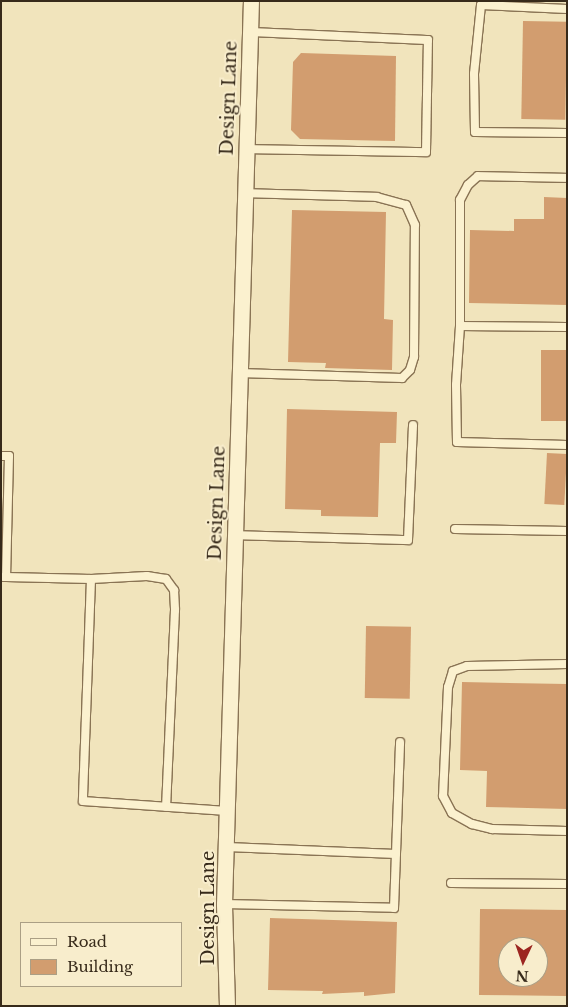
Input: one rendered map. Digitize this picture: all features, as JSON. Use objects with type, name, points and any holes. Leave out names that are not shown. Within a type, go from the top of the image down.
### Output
[{"type":"street","name":"Design Lane","points":[[227,1006],[224,904],[251,1]]},
{"type":"lane","points":[[567,9],[481,5],[474,83],[475,132],[567,133]]},
{"type":"lane","points":[[246,149],[426,152],[428,40],[250,32]]},
{"type":"lane","points":[[567,178],[478,176],[468,185],[460,200],[460,326],[457,442],[567,445]]},
{"type":"lane","points":[[239,373],[402,378],[410,370],[414,357],[415,224],[406,205],[377,197],[244,193]]},
{"type":"lane","points":[[460,326],[567,327]]},
{"type":"lane","points":[[235,534],[408,540],[413,426]]},
{"type":"lane","points":[[1,456],[9,456],[4,576],[91,579],[147,576],[166,579],[174,590],[166,807]]},
{"type":"lane","points":[[455,529],[567,531]]},
{"type":"lane","points":[[91,579],[84,801],[227,811]]},
{"type":"lane","points":[[567,664],[467,666],[452,671],[448,687],[442,796],[452,813],[472,824],[492,829],[567,831]]},
{"type":"lane","points":[[224,904],[394,908],[400,742]]},
{"type":"lane","points":[[227,847],[396,854]]},
{"type":"lane","points":[[450,883],[567,884]]},
{"type":"building","points":[[523,21],[567,22],[565,120],[521,119]]},
{"type":"building","points":[[301,53],[396,56],[395,141],[300,139],[291,130],[293,62]]},
{"type":"building","points":[[544,197],[567,198],[567,305],[469,303],[470,230],[514,231],[514,219],[544,219]]},
{"type":"building","points":[[292,210],[386,212],[384,319],[393,320],[392,370],[325,368],[326,363],[288,362]]},
{"type":"building","points":[[541,350],[567,350],[567,421],[541,421]]},
{"type":"building","points":[[287,409],[397,412],[396,443],[380,443],[378,517],[321,516],[321,510],[285,509]]},
{"type":"building","points":[[547,453],[567,454],[564,505],[544,504]]},
{"type":"building","points":[[366,626],[411,627],[410,699],[365,698]]},
{"type":"building","points":[[462,682],[567,684],[567,809],[486,807],[487,771],[460,770]]},
{"type":"building","points":[[480,909],[567,910],[567,996],[479,995]]},
{"type":"building","points":[[270,918],[397,922],[395,993],[364,996],[364,992],[322,994],[323,991],[268,990]]}]
